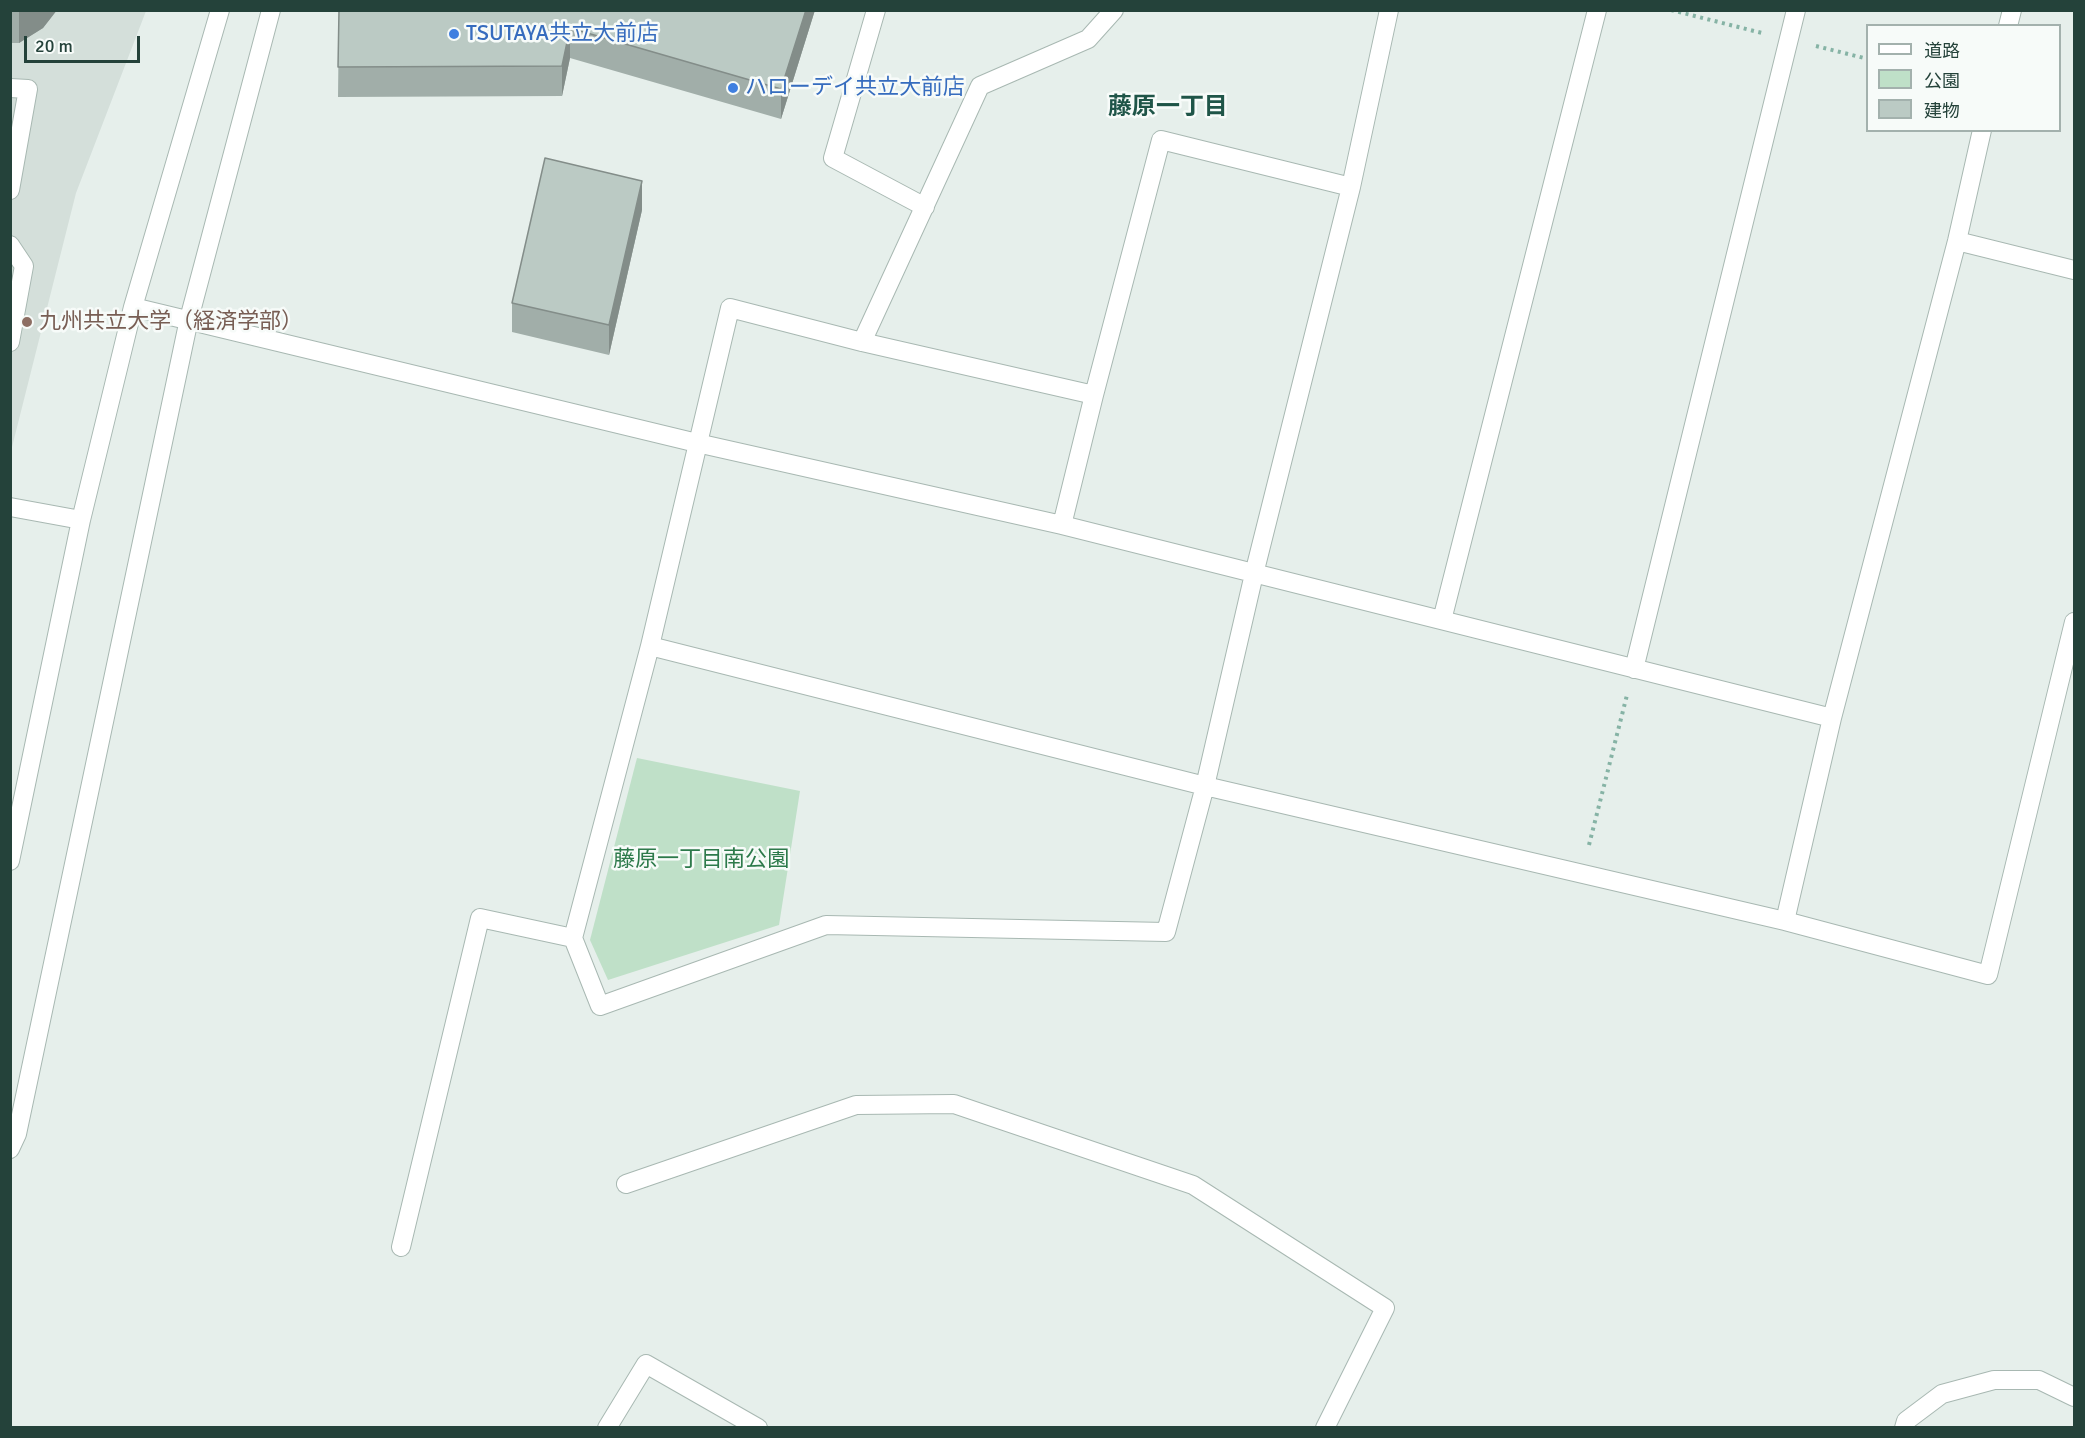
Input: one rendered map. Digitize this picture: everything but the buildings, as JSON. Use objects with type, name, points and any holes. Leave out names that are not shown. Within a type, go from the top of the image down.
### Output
[{"type":"street","points":[[10,861],[81,520],[132,307],[220,10]]},
{"type":"street","points":[[10,1149],[17,1134],[189,319],[271,10]]},
{"type":"street","points":[[876,10],[833,158],[925,207]]},
{"type":"street","points":[[862,342],[980,86],[1088,39],[1114,10]]},
{"type":"street","points":[[1094,395],[862,342],[730,308],[650,646],[573,938],[600,1006],[826,925],[1166,932],[1205,786],[1254,574],[1351,187],[1389,10]]},
{"type":"street","points":[[1442,620],[1597,10]]},
{"type":"street","points":[[1634,669],[1796,10]]},
{"type":"street","points":[[10,88],[28,89],[10,190]]},
{"type":"street","points":[[1785,921],[1832,718],[1957,241],[1982,132]]},
{"type":"street","points":[[1062,525],[1161,140],[1351,187]]},
{"type":"street","points":[[1957,241],[2074,270]]},
{"type":"street","points":[[10,245],[24,266],[10,342]]},
{"type":"street","points":[[132,307],[697,443],[1062,525],[1832,718]]},
{"type":"street","points":[[10,507],[81,520]]},
{"type":"street","points":[[650,646],[1205,786],[1785,921],[1988,975],[2074,622]]},
{"type":"street","points":[[401,1247],[480,918],[573,938]]},
{"type":"street","points":[[626,1184],[856,1105],[954,1104],[1193,1185],[1386,1308],[1325,1428]]},
{"type":"street","points":[[607,1428],[646,1364],[758,1428]]},
{"type":"street","points":[[1904,1428],[1906,1421],[1942,1394],[1994,1380],[2039,1380],[2074,1397]]},
{"type":"path","points":[[1581,873],[1634,669]]},
{"type":"shaded area","name":"九州共立大学（経済学部）","points":[[11,11],[146,11],[76,193],[11,451]]},
{"type":"green space","name":"藤原一丁目南公園","points":[[637,758],[800,791],[779,925],[608,980],[590,940]]},
{"type":"place","name":"TSUTAYA共立大前店","points":[[454,34]]},
{"type":"place","name":"ハローデイ共立大前店","points":[[733,88]]},
{"type":"place","name":"九州共立大学（経済学部）","points":[[27,322]]},
{"type":"district","name":"藤原一丁目","points":[[1168,108]]}]
